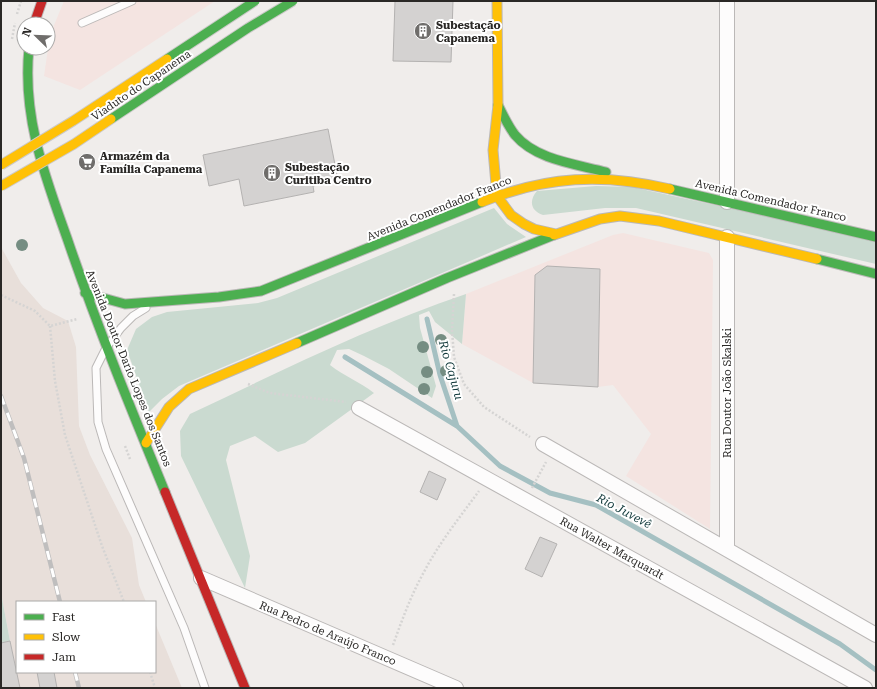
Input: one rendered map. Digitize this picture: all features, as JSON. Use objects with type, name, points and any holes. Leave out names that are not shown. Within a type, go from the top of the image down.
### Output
[{"type":"main road","points":[[37,16],[42,1]]},
{"type":"main road","name":"Viaduto do Capanema","points":[[1,165],[73,121],[255,1]]},
{"type":"main road","name":"Viaduto do Capanema","points":[[1,186],[74,144],[248,28],[293,1]]},
{"type":"main road","points":[[497,1],[498,105],[493,150],[496,196],[511,215],[524,224],[534,229],[556,234]]},
{"type":"main road","name":"Avenida Doutor Dario Lopes dos Santos","points":[[28,56],[26,88],[28,112],[45,177],[106,348],[245,688]]},
{"type":"main road","points":[[498,105],[514,135],[525,145],[536,151],[642,182]]},
{"type":"main road","name":"Avenida Comendador Franco","points":[[85,292],[113,302],[125,304],[219,298],[261,291],[312,272],[496,196],[531,186],[580,178],[602,178],[642,182],[876,236]]},
{"type":"main road","points":[[146,443],[168,407],[189,389],[375,308],[556,234],[600,219],[620,216],[659,221],[876,274]]},
{"type":"street","points":[[727,1],[727,202]]},
{"type":"street","name":"Rua Doutor João Skalski","points":[[727,237],[727,549]]},
{"type":"street","name":"Rua Walter Marquardt","points":[[359,408],[865,688]]},
{"type":"street","points":[[543,444],[876,635]]},
{"type":"street","name":"Rua Pedro de Araújo Franco","points":[[201,578],[456,688]]},
{"type":"lane","points":[[82,23],[132,1]]},
{"type":"lane","points":[[154,303],[133,316],[125,324],[106,348],[96,368],[98,422],[106,449],[184,628],[204,688]]},
{"type":"path","points":[[447,295],[454,292],[452,330],[454,357],[464,384],[484,407],[543,444]]},
{"type":"path","points":[[1,295],[35,311],[50,326],[55,381],[65,435],[102,546],[124,601]]},
{"type":"path","points":[[50,326],[77,319]]},
{"type":"path","points":[[242,380],[255,388],[270,393],[334,400],[348,403],[359,408]]},
{"type":"path","points":[[534,485],[544,467]]},
{"type":"path","points":[[388,658],[411,597],[424,571],[441,542],[488,479]]},
{"type":"path","points":[[150,673],[155,688]]},
{"type":"shaded area","points":[[64,1],[215,1],[80,90],[44,76],[47,56],[56,56],[56,20]]},
{"type":"shaded area","points":[[596,186],[632,187],[876,240],[876,264],[636,208],[605,208],[543,215],[535,211],[532,205],[534,194],[537,191]]},
{"type":"shaded area","points":[[494,208],[507,224],[526,237],[179,386],[162,399],[149,412],[127,350],[136,329],[152,317],[167,312],[258,303],[277,298]]},
{"type":"shaded area","points":[[623,233],[709,253],[713,260],[710,529],[626,476],[651,434],[613,385],[598,387],[533,383],[462,344],[466,294],[613,235]]},
{"type":"shaded area","points":[[1,247],[21,283],[43,308],[68,321],[76,347],[79,426],[90,455],[132,538],[139,585],[146,601],[16,601],[16,669],[1,593]]},
{"type":"shaded area","points":[[466,294],[462,344],[435,322],[429,311],[419,315],[420,328],[436,386],[432,398],[389,369],[364,356],[349,349],[337,350],[330,365],[374,393],[305,443],[278,452],[255,436],[230,446],[226,460],[250,556],[245,588],[181,456],[180,431],[190,414],[361,335],[396,320]]},
{"type":"shaded area","points":[[1,593],[10,641],[1,643]]},
{"type":"shaded area","points":[[156,625],[182,688],[20,688],[17,673],[156,673]]},
{"type":"building","name":"Subestação Capanema","points":[[395,1],[453,1],[451,62],[393,61]]},
{"type":"building","name":"Subestação Curitiba Centro","points":[[328,129],[338,180],[313,186],[314,192],[244,206],[239,179],[209,186],[203,155]]},
{"type":"building","points":[[547,266],[600,269],[598,387],[533,383],[535,275]]},
{"type":"building","points":[[429,471],[446,479],[437,500],[420,492]]},
{"type":"building","points":[[540,537],[557,544],[542,577],[525,569]]},
{"type":"building","points":[[10,641],[20,688],[1,688],[1,643]]},
{"type":"building","points":[[37,673],[54,673],[57,688],[40,688]]},
{"type":"waterway","name":"Rio Cajuru","points":[[427,319],[440,375],[457,426]]},
{"type":"waterway","name":"Rio Juvevê","points":[[345,357],[457,426],[500,466],[550,493],[596,505],[840,644],[876,670]]},
{"type":"railway","points":[[1,396],[24,458],[60,601]]},
{"type":"railway","points":[[75,673],[79,688]]},
{"type":"traffic: fast","points":[[167,59],[255,1]]},
{"type":"traffic: fast","points":[[111,119],[248,28],[293,1]]},
{"type":"traffic: fast","points":[[29,56],[29,99],[32,123],[51,193],[127,399],[165,492]]},
{"type":"traffic: fast","points":[[498,105],[515,135],[534,150],[557,160],[606,172]]},
{"type":"traffic: fast","points":[[670,189],[876,237]]},
{"type":"traffic: fast","points":[[85,293],[125,304],[219,297],[261,291],[482,202]]},
{"type":"traffic: fast","points":[[297,343],[447,278],[554,235]]},
{"type":"traffic: fast","points":[[817,259],[876,274]]},
{"type":"traffic: slow","points":[[497,1],[498,105],[493,150],[497,196],[511,215],[524,224],[534,229],[556,234]]},
{"type":"traffic: slow","points":[[1,165],[73,121],[167,59]]},
{"type":"traffic: slow","points":[[1,186],[74,144],[111,119]]},
{"type":"traffic: slow","points":[[482,202],[506,193],[529,187],[552,182],[575,180],[598,179],[621,181],[670,189]]},
{"type":"traffic: slow","points":[[554,235],[600,219],[620,216],[659,221],[817,259]]},
{"type":"traffic: slow","points":[[146,443],[169,407],[189,389],[297,343]]},
{"type":"traffic: jam","points":[[37,16],[42,1]]},
{"type":"traffic: jam","points":[[165,492],[245,688]]},
{"type":"place","name":"Subestação Capanema","points":[[423,31]]},
{"type":"place","name":"Armazém da Família Capanema","points":[[87,162]]},
{"type":"place","name":"Subestação Curitiba Centro","points":[[272,173]]}]
